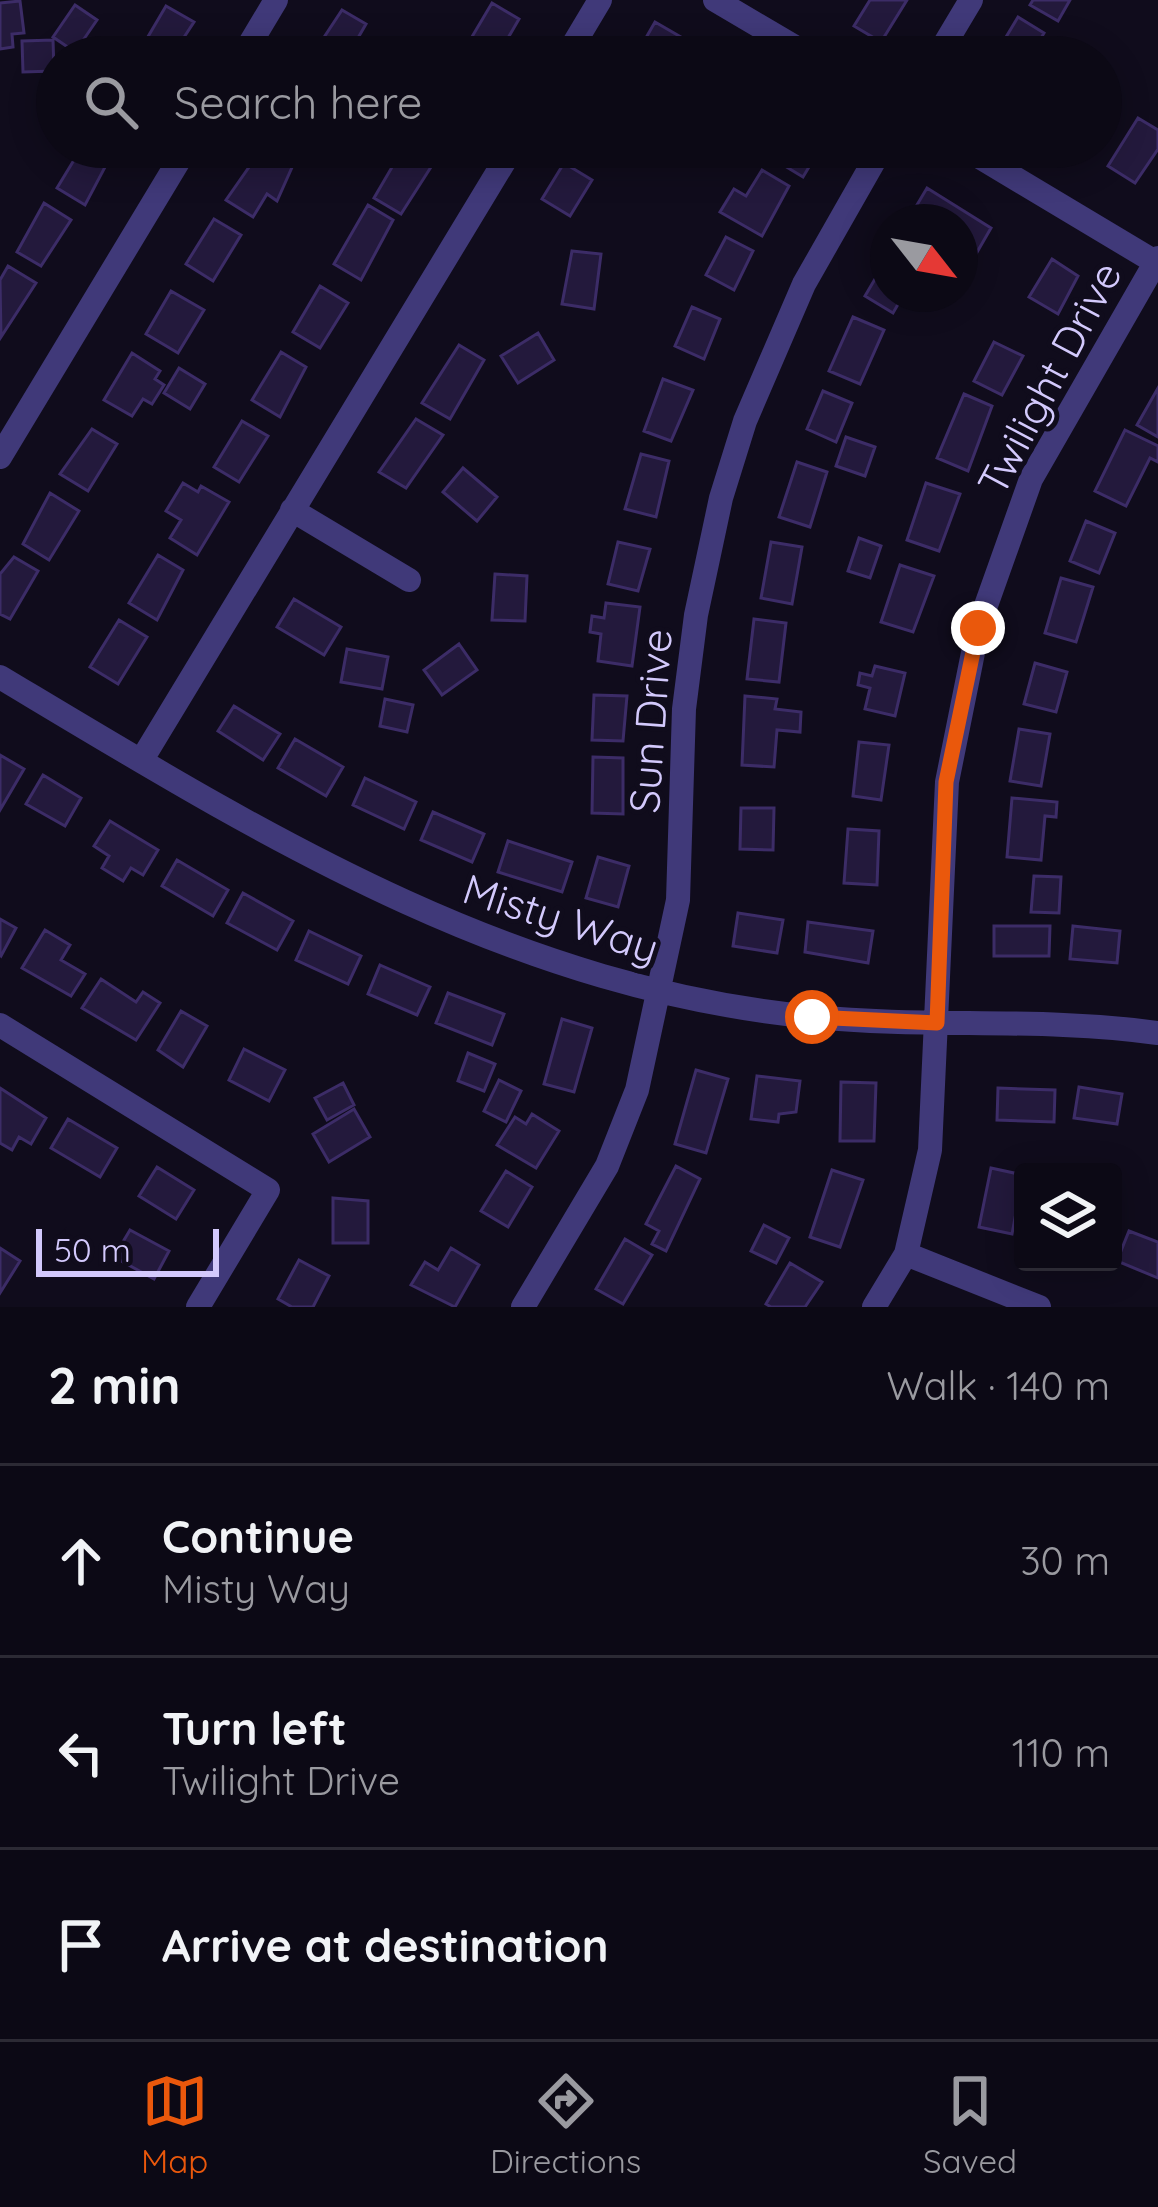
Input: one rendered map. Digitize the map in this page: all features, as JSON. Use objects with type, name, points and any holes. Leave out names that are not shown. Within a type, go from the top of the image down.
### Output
[{"type":"street","points":[[255,36],[276,0]]},
{"type":"street","points":[[579,36],[600,0]]},
{"type":"street","points":[[715,0],[776,36]]},
{"type":"street","points":[[950,36],[971,0]]},
{"type":"street","points":[[0,457],[175,168]]},
{"type":"street","points":[[141,761],[500,168]]},
{"type":"street","name":"Sun Drive","points":[[523,1307],[607,1166],[637,1090],[678,900],[689,662],[722,498],[771,353],[822,249],[870,168]]},
{"type":"street","points":[[999,168],[1157,260]]},
{"type":"street","name":"Twilight Drive","points":[[874,1307],[906,1254],[931,1150],[946,782],[978,628],[1031,478],[1157,260]]},
{"type":"street","points":[[292,510],[409,580]]},
{"type":"street","name":"Misty Way","points":[[0,677],[269,836],[438,921],[660,991],[812,1017],[937,1023],[1081,1022],[1158,1033]]},
{"type":"street","points":[[0,1025],[268,1190],[198,1307]]},
{"type":"street","points":[[906,1254],[1039,1307]]},
{"type":"building","points":[[870,0],[907,0],[885,36],[871,36],[854,26]]},
{"type":"building","points":[[1033,0],[1070,0],[1058,21],[1030,5]]},
{"type":"building","points":[[20,1],[24,33],[12,34],[13,47],[0,49],[0,3]]},
{"type":"building","points":[[492,3],[519,19],[509,36],[472,36]]},
{"type":"building","points":[[75,5],[97,20],[86,36],[54,36]]},
{"type":"building","points":[[166,6],[194,22],[185,36],[148,36]]},
{"type":"building","points":[[342,10],[366,24],[359,36],[325,36]]},
{"type":"building","points":[[1018,17],[1044,33],[1042,36],[1007,36]]},
{"type":"building","points":[[655,22],[679,36],[647,36]]},
{"type":"building","points":[[22,41],[36,41],[36,72],[23,72]]},
{"type":"building","points":[[1138,118],[1158,130],[1158,149],[1135,183],[1111,168],[1122,168],[1122,144]]},
{"type":"building","points":[[69,168],[105,168],[85,205],[57,188]]},
{"type":"building","points":[[248,168],[292,168],[277,201],[267,194],[253,217],[226,200]]},
{"type":"building","points":[[392,168],[430,168],[401,214],[374,198]]},
{"type":"building","points":[[561,168],[572,168],[592,180],[570,216],[542,199]]},
{"type":"building","points":[[788,168],[808,168],[803,177]]},
{"type":"building","points":[[762,170],[789,186],[762,236],[720,212],[734,189],[746,196]]},
{"type":"building","points":[[927,188],[953,204],[918,204]]},
{"type":"building","points":[[44,203],[71,220],[41,266],[17,252]]},
{"type":"building","points":[[368,205],[393,220],[361,280],[334,264]]},
{"type":"building","points":[[214,219],[241,235],[213,281],[186,264]]},
{"type":"building","points":[[978,220],[991,228],[978,251]]},
{"type":"building","points":[[726,237],[753,251],[734,290],[706,275]]},
{"type":"building","points":[[572,251],[601,254],[594,309],[562,304]]},
{"type":"building","points":[[1052,259],[1078,276],[1058,314],[1029,297]]},
{"type":"building","points":[[8,266],[36,283],[1,337],[0,280]]},
{"type":"building","points":[[320,286],[348,303],[320,348],[293,332]]},
{"type":"building","points":[[171,291],[204,310],[178,353],[146,334]]},
{"type":"building","points":[[692,307],[720,319],[704,359],[675,346]]},
{"type":"building","points":[[853,317],[884,330],[860,384],[829,371]]},
{"type":"building","points":[[538,333],[554,360],[518,383],[501,356]]},
{"type":"building","points":[[994,342],[1023,356],[1002,395],[974,381]]},
{"type":"building","points":[[459,345],[484,360],[450,419],[422,403]]},
{"type":"building","points":[[281,352],[306,367],[280,417],[252,400]]},
{"type":"building","points":[[132,353],[160,371],[155,379],[164,385],[152,404],[143,399],[132,416],[104,400]]},
{"type":"building","points":[[179,368],[205,384],[190,409],[164,393]]},
{"type":"building","points":[[663,379],[693,390],[671,441],[644,431]]},
{"type":"building","points":[[1158,388],[1158,437],[1137,425]]},
{"type":"building","points":[[823,391],[852,403],[836,442],[807,429]]},
{"type":"building","points":[[964,394],[992,406],[968,471],[937,458]]},
{"type":"building","points":[[416,419],[443,435],[406,488],[379,472]]},
{"type":"building","points":[[242,421],[268,436],[239,482],[214,467]]},
{"type":"building","points":[[92,429],[117,444],[88,491],[60,474]]},
{"type":"building","points":[[1125,430],[1158,446],[1158,462],[1150,458],[1126,506],[1095,491]]},
{"type":"building","points":[[846,437],[875,447],[865,476],[836,466]]},
{"type":"building","points":[[641,454],[669,461],[656,517],[625,509]]},
{"type":"building","points":[[797,462],[827,472],[810,527],[779,517]]},
{"type":"building","points":[[463,468],[497,497],[477,521],[443,492]]},
{"type":"building","points":[[183,483],[198,492],[201,486],[229,502],[197,555],[170,538],[181,520],[166,511]]},
{"type":"building","points":[[926,483],[960,494],[939,551],[907,540]]},
{"type":"building","points":[[50,493],[79,511],[49,560],[23,544]]},
{"type":"building","points":[[1086,521],[1115,533],[1099,573],[1070,561]]},
{"type":"building","points":[[859,538],[881,546],[870,578],[848,571]]},
{"type":"building","points":[[618,542],[650,549],[638,591],[608,584]]},
{"type":"building","points":[[771,542],[802,547],[792,604],[761,598]]},
{"type":"building","points":[[158,555],[183,570],[157,620],[129,603]]},
{"type":"building","points":[[14,557],[38,571],[10,619],[0,614],[0,574]]},
{"type":"building","points":[[900,565],[934,576],[913,632],[881,622]]},
{"type":"building","points":[[495,574],[527,576],[525,621],[492,620]]},
{"type":"building","points":[[1061,578],[1093,587],[1076,642],[1045,633]]},
{"type":"building","points":[[294,599],[341,627],[324,655],[277,627]]},
{"type":"building","points":[[606,603],[640,607],[632,666],[598,661],[601,634],[590,632],[592,616],[604,618]]},
{"type":"building","points":[[754,619],[786,623],[779,682],[747,679]]},
{"type":"building","points":[[119,620],[147,637],[118,684],[90,667]]},
{"type":"building","points":[[459,644],[477,670],[442,695],[424,670]]},
{"type":"building","points":[[347,649],[388,657],[382,689],[341,682]]},
{"type":"building","points":[[1035,663],[1067,672],[1056,712],[1024,704]]},
{"type":"building","points":[[875,666],[905,673],[895,716],[865,709],[870,688],[858,685],[860,673],[872,676]]},
{"type":"building","points":[[594,695],[627,696],[623,741],[592,740]]},
{"type":"building","points":[[745,696],[777,699],[775,709],[801,712],[800,732],[777,730],[774,767],[742,765]]},
{"type":"building","points":[[385,699],[413,705],[407,732],[380,726]]},
{"type":"building","points":[[234,706],[280,734],[263,760],[218,731]]},
{"type":"building","points":[[1019,729],[1050,734],[1041,786],[1010,781]]},
{"type":"building","points":[[295,739],[343,767],[326,796],[278,768]]},
{"type":"building","points":[[859,742],[889,745],[881,800],[853,796]]},
{"type":"building","points":[[0,755],[24,769],[0,810]]},
{"type":"building","points":[[593,757],[623,758],[623,814],[592,813]]},
{"type":"building","points":[[43,775],[81,798],[65,826],[26,804]]},
{"type":"building","points":[[365,778],[416,802],[404,829],[353,805]]},
{"type":"building","points":[[1012,798],[1057,802],[1056,817],[1045,816],[1041,860],[1007,857]]},
{"type":"building","points":[[741,808],[774,808],[773,850],[740,849]]},
{"type":"building","points":[[433,812],[484,834],[472,862],[421,840]]},
{"type":"building","points":[[110,821],[158,850],[143,875],[131,868],[123,881],[102,868],[109,856],[94,846]]},
{"type":"building","points":[[848,829],[879,831],[877,885],[844,883]]},
{"type":"building","points":[[508,841],[572,862],[562,892],[498,872]]},
{"type":"building","points":[[598,857],[629,866],[618,907],[586,898]]},
{"type":"building","points":[[177,860],[228,890],[213,916],[162,886]]},
{"type":"building","points":[[1034,876],[1061,877],[1059,913],[1031,912]]},
{"type":"building","points":[[243,893],[293,921],[277,950],[227,923]]},
{"type":"building","points":[[738,913],[783,920],[777,953],[733,946]]},
{"type":"building","points":[[0,919],[16,928],[1,956],[0,955]]},
{"type":"building","points":[[808,922],[873,931],[868,963],[805,952]]},
{"type":"building","points":[[994,926],[1050,926],[1049,956],[994,956]]},
{"type":"building","points":[[1073,926],[1120,931],[1117,963],[1070,959]]},
{"type":"building","points":[[45,930],[70,945],[61,960],[85,974],[71,996],[22,968]]},
{"type":"building","points":[[309,931],[361,956],[348,984],[296,960]]},
{"type":"building","points":[[380,965],[430,987],[417,1015],[368,994]]},
{"type":"building","points":[[101,979],[136,1002],[143,992],[160,1003],[136,1040],[82,1008]]},
{"type":"building","points":[[448,993],[504,1014],[492,1045],[436,1023]]},
{"type":"building","points":[[181,1011],[207,1026],[183,1067],[158,1050]]},
{"type":"building","points":[[562,1019],[592,1028],[574,1092],[544,1084]]},
{"type":"building","points":[[244,1049],[285,1070],[269,1101],[229,1080]]},
{"type":"building","points":[[468,1053],[495,1064],[484,1091],[458,1081]]},
{"type":"building","points":[[696,1070],[728,1079],[706,1153],[675,1144]]},
{"type":"building","points":[[757,1076],[800,1081],[796,1112],[779,1114],[778,1122],[751,1119]]},
{"type":"building","points":[[499,1080],[521,1091],[506,1122],[484,1111]]},
{"type":"building","points":[[841,1082],[876,1083],[874,1141],[840,1141]]},
{"type":"building","points":[[343,1083],[354,1105],[327,1120],[315,1098]]},
{"type":"building","points":[[1079,1087],[1122,1094],[1117,1124],[1074,1118]]},
{"type":"building","points":[[0,1088],[46,1118],[31,1144],[19,1137],[12,1150],[0,1143]]},
{"type":"building","points":[[998,1088],[1055,1090],[1054,1122],[997,1120]]},
{"type":"building","points":[[354,1109],[370,1137],[329,1162],[313,1134]]},
{"type":"building","points":[[532,1114],[559,1131],[536,1168],[497,1145],[515,1117],[526,1124]]},
{"type":"building","points":[[68,1119],[117,1148],[100,1177],[51,1148]]},
{"type":"building","points":[[676,1166],[700,1179],[666,1251],[652,1244],[659,1231],[646,1224]]},
{"type":"building","points":[[157,1167],[194,1190],[176,1219],[139,1196]]},
{"type":"building","points":[[991,1168],[1014,1173],[1012,1234],[979,1227]]},
{"type":"building","points":[[832,1170],[863,1180],[840,1247],[810,1237]]},
{"type":"building","points":[[506,1171],[532,1187],[508,1227],[481,1211]]},
{"type":"building","points":[[333,1198],[368,1201],[368,1243],[333,1243]]},
{"type":"building","points":[[764,1225],[789,1238],[776,1263],[751,1251]]},
{"type":"building","points":[[130,1230],[169,1251],[154,1279],[114,1257]]},
{"type":"building","points":[[1129,1231],[1158,1242],[1158,1278],[1122,1263]]},
{"type":"building","points":[[625,1239],[652,1255],[623,1304],[596,1289]]},
{"type":"building","points":[[0,1248],[20,1261],[0,1293]]},
{"type":"building","points":[[451,1248],[479,1265],[455,1307],[411,1285],[425,1262],[438,1270]]},
{"type":"building","points":[[299,1260],[329,1276],[313,1307],[292,1307],[278,1299]]},
{"type":"building","points":[[790,1263],[822,1282],[805,1307],[771,1307],[766,1304]]},
{"type":"route","points":[[812,1017],[937,1023],[946,782],[978,628]]}]
